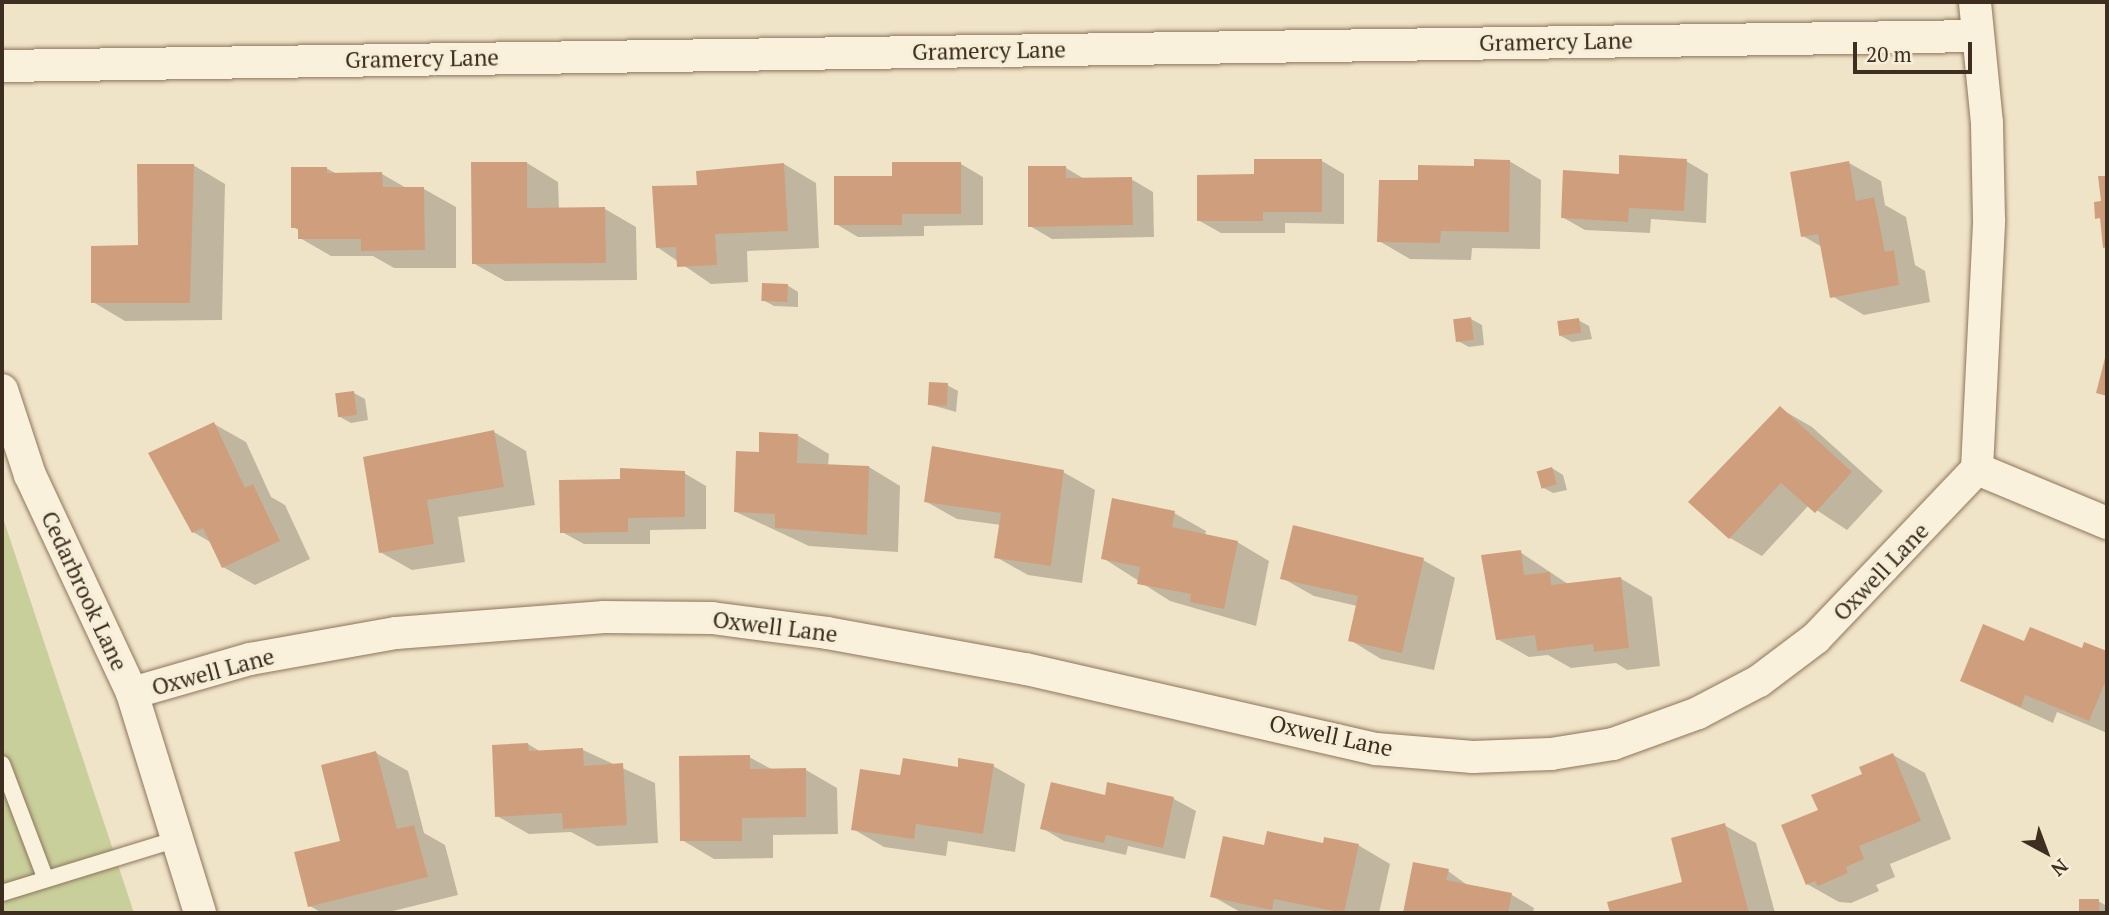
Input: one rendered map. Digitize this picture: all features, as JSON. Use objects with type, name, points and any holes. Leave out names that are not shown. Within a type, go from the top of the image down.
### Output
[{"type":"street","points":[[1975,2],[1976,36],[1987,123],[1989,220],[1977,469],[2107,523]]},
{"type":"street","name":"Gramercy Lane","points":[[2,66],[1976,36]]},
{"type":"street","name":"Cedarbrook Lane","points":[[2,390],[30,475],[132,694],[200,913]]},
{"type":"street","name":"Oxwell Lane","points":[[132,694],[250,659],[396,633],[604,617],[712,618],[827,633],[1026,669],[1376,749],[1473,757],[1551,754],[1613,744],[1698,713],[1759,681],[1815,638],[1865,590],[1977,469]]},
{"type":"lane","points":[[2,764],[46,877]]},
{"type":"lane","points":[[2,893],[46,877],[178,839]]},
{"type":"green space","points":[[2,515],[134,913],[2,913]]},
{"type":"building","points":[[1619,155],[1687,159],[1684,211],[1629,208],[1628,222],[1561,218],[1563,170],[1619,174]]},
{"type":"building","points":[[1254,159],[1322,159],[1322,212],[1263,212],[1263,221],[1197,221],[1197,175],[1254,174]]},
{"type":"building","points":[[1474,159],[1510,160],[1509,232],[1441,231],[1440,243],[1377,242],[1379,180],[1418,180],[1418,165],[1474,166]]},
{"type":"building","points":[[1849,161],[1856,201],[1874,197],[1885,252],[1894,250],[1899,285],[1830,298],[1818,234],[1801,237],[1790,172]]},
{"type":"building","points":[[471,162],[527,162],[527,208],[605,207],[606,263],[472,264]]},
{"type":"building","points":[[892,162],[961,162],[961,214],[902,214],[902,225],[834,225],[834,176],[892,176]]},
{"type":"building","points":[[784,163],[788,231],[715,234],[717,265],[677,267],[676,247],[656,248],[652,186],[697,185],[696,171]]},
{"type":"building","points":[[137,164],[194,164],[190,303],[91,303],[91,246],[138,245]]},
{"type":"building","points":[[1028,166],[1066,166],[1066,178],[1132,177],[1133,225],[1028,227]]},
{"type":"building","points":[[291,167],[327,167],[327,173],[382,172],[383,187],[424,187],[425,250],[361,251],[361,239],[298,239],[298,228],[291,228]]},
{"type":"building","points":[[2098,176],[2107,176],[2107,247],[2103,248],[2100,218],[2095,219],[2094,202],[2101,201]]},
{"type":"building","points":[[762,283],[788,284],[787,302],[761,301]]},
{"type":"building","points":[[1471,317],[1474,340],[1456,342],[1453,319]]},
{"type":"building","points":[[1579,318],[1581,333],[1559,336],[1557,321]]},
{"type":"building","points":[[2107,354],[2107,396],[2096,393]]},
{"type":"building","points":[[929,382],[948,383],[947,406],[928,405]]},
{"type":"building","points":[[354,391],[357,415],[338,417],[335,393]]},
{"type":"building","points":[[1780,406],[1852,472],[1815,513],[1781,483],[1729,539],[1688,502]]},
{"type":"building","points":[[214,422],[245,488],[253,484],[280,541],[222,568],[203,528],[192,533],[148,453]]},
{"type":"building","points":[[494,430],[504,487],[427,500],[434,544],[379,553],[363,457]]},
{"type":"building","points":[[759,432],[798,434],[797,463],[869,466],[867,535],[775,528],[775,514],[734,512],[736,451],[759,452]]},
{"type":"building","points":[[932,446],[1064,470],[1051,566],[994,558],[1001,513],[924,502]]},
{"type":"building","points":[[1552,467],[1557,484],[1542,489],[1537,471]]},
{"type":"building","points":[[620,468],[685,471],[685,517],[628,518],[628,532],[560,533],[559,480],[620,479]]},
{"type":"building","points":[[1112,498],[1175,511],[1172,527],[1238,541],[1224,609],[1190,602],[1191,594],[1137,584],[1140,567],[1101,559]]},
{"type":"building","points":[[1293,525],[1424,558],[1402,653],[1348,641],[1358,596],[1280,579]]},
{"type":"building","points":[[1521,550],[1524,575],[1550,572],[1551,585],[1621,577],[1629,648],[1594,652],[1593,644],[1537,651],[1535,635],[1496,640],[1481,555]]},
{"type":"building","points":[[1983,624],[2024,641],[2030,627],[2082,648],[2084,642],[2107,651],[2107,678],[2089,721],[2025,695],[2021,707],[1960,681]]},
{"type":"building","points":[[528,743],[529,751],[583,748],[584,766],[623,763],[627,825],[563,829],[562,813],[495,817],[492,745]]},
{"type":"building","points":[[376,751],[397,829],[414,825],[428,877],[308,907],[294,852],[340,841],[321,765]]},
{"type":"building","points":[[1893,753],[1921,821],[1859,846],[1864,859],[1846,867],[1848,873],[1818,886],[1815,881],[1806,885],[1781,825],[1818,810],[1811,795],[1862,774],[1859,767]]},
{"type":"building","points":[[750,755],[750,769],[806,768],[806,817],[742,818],[742,841],[680,841],[679,756]]},
{"type":"building","points":[[903,758],[958,767],[958,758],[994,764],[983,834],[916,824],[914,839],[851,830],[860,769],[900,775]]},
{"type":"building","points":[[1051,782],[1105,795],[1107,782],[1174,797],[1163,848],[1106,835],[1104,843],[1040,829]]},
{"type":"building","points":[[1725,823],[1749,913],[1610,913],[1607,902],[1682,882],[1671,838]]},
{"type":"building","points":[[1267,831],[1323,843],[1324,837],[1359,844],[1344,913],[1274,899],[1272,910],[1210,897],[1223,836],[1264,845]]},
{"type":"building","points":[[1413,862],[1449,869],[1446,880],[1512,893],[1508,913],[1403,913]]},
{"type":"building","points":[[2079,899],[2099,899],[2099,913],[2079,913]]}]
